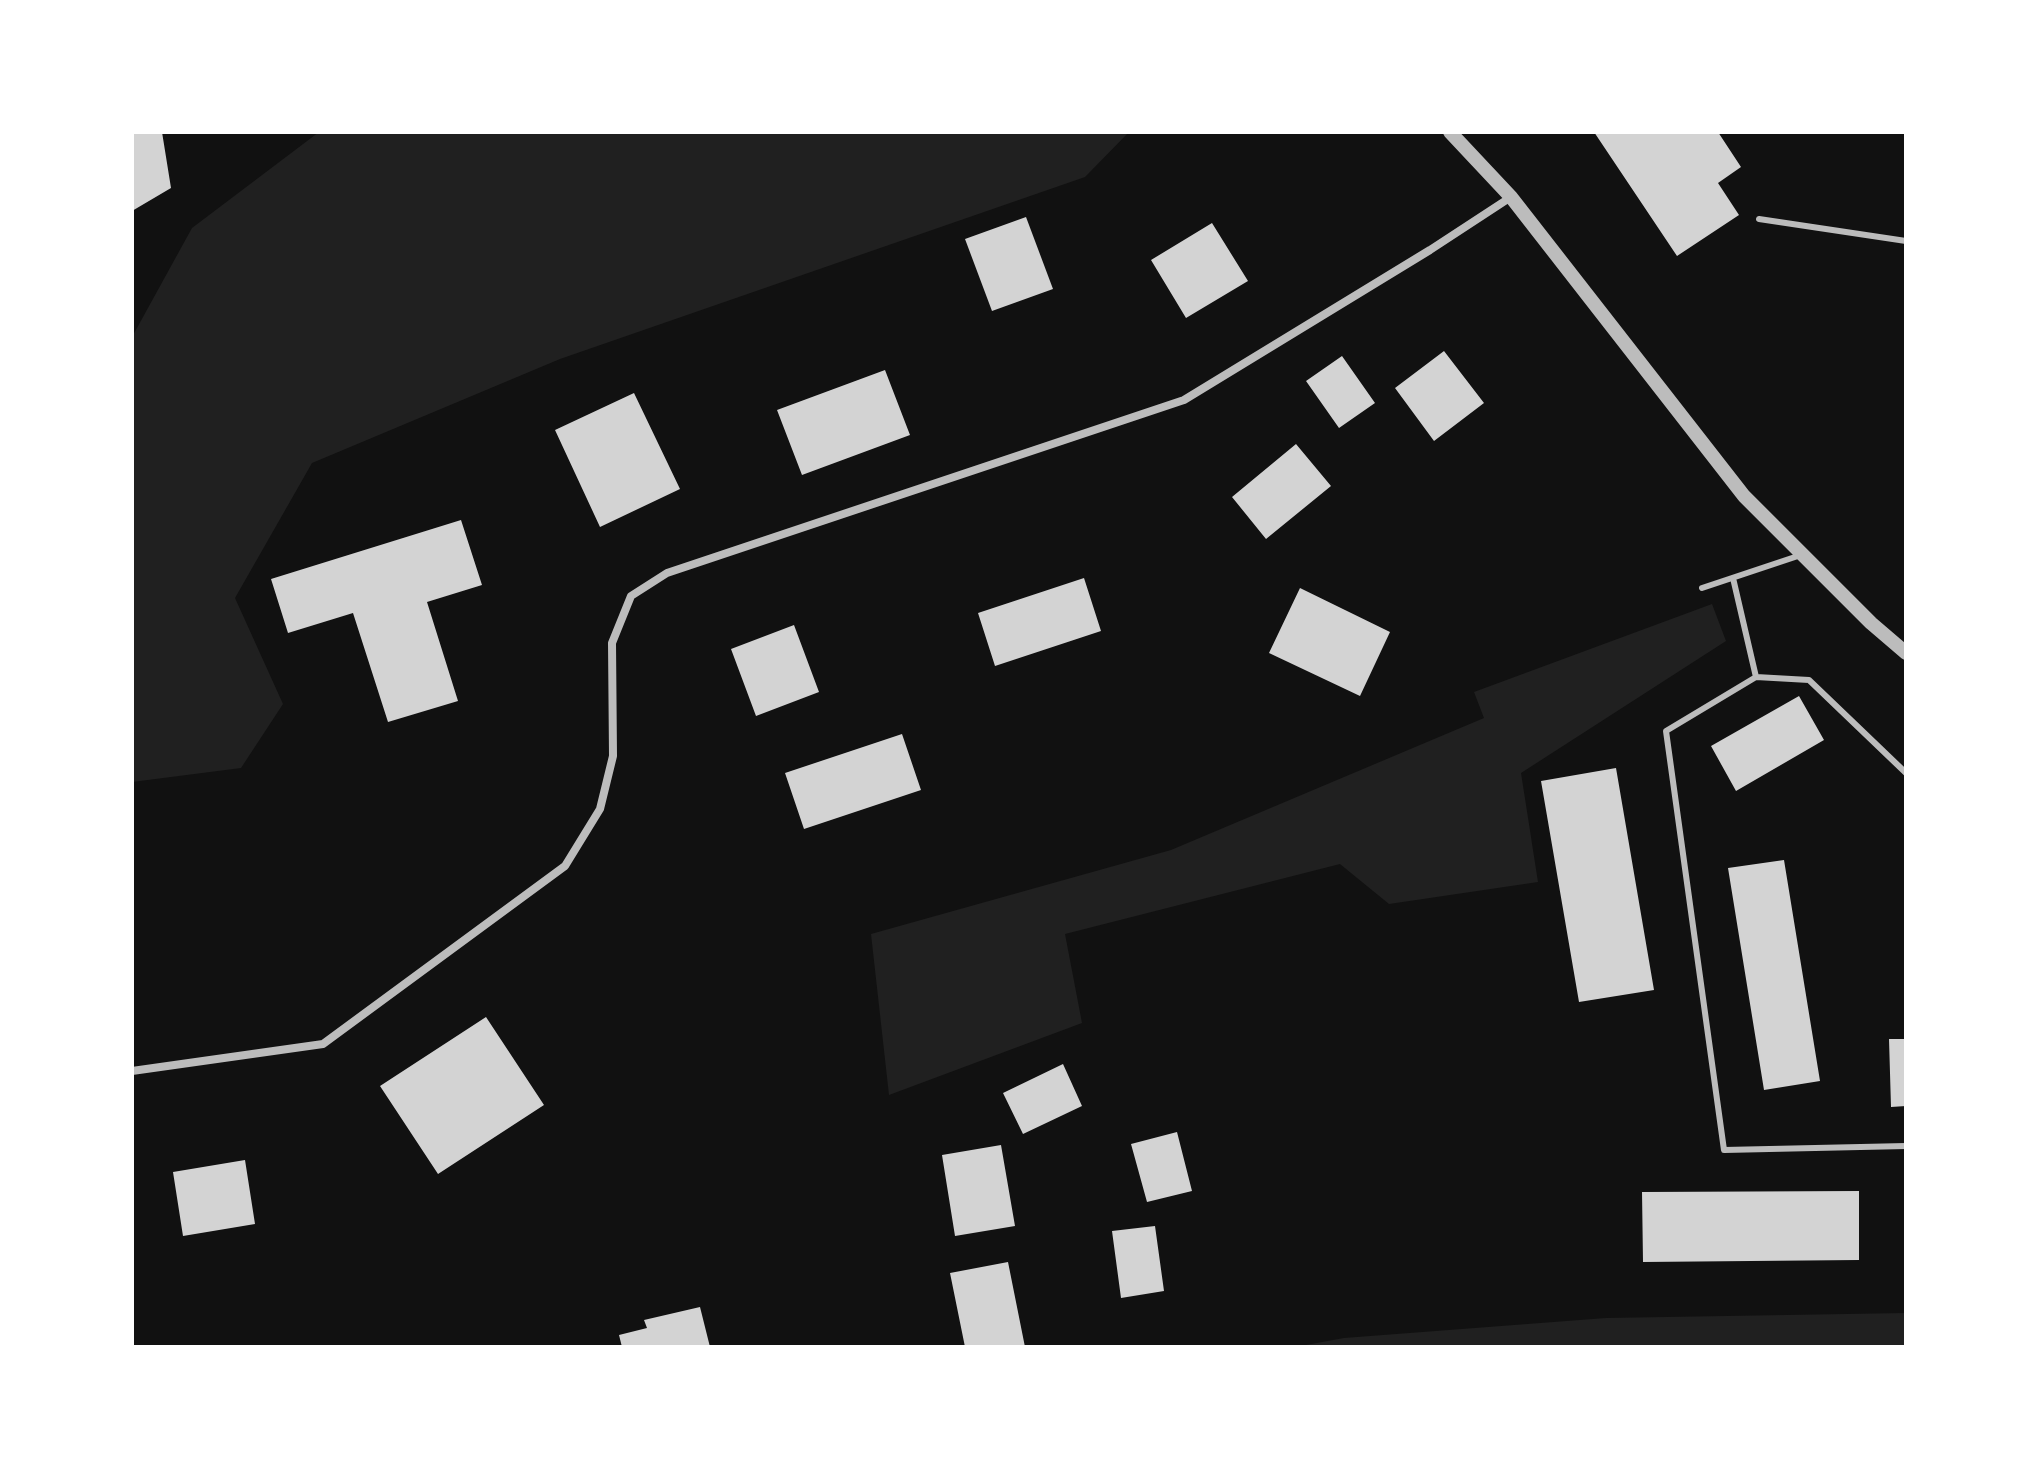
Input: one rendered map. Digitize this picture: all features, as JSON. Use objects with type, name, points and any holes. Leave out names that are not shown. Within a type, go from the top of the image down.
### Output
[{"type":"street","points":[[1450,132],[1511,197],[1744,496],[1906,653]]},
{"type":"street","points":[[132,1071],[323,1044],[565,866],[600,809],[613,756],[612,643],[631,596],[667,573],[1184,400],[1511,197]]},
{"type":"lane","points":[[1759,219],[1906,241]]},
{"type":"lane","points":[[1702,588],[1803,554]]},
{"type":"lane","points":[[1733,578],[1756,677]]},
{"type":"lane","points":[[1906,773],[1809,680],[1756,677],[1666,731],[1724,1150],[1906,1146]]},
{"type":"shaded area","points":[[319,132],[1129,132],[1085,177],[560,359],[312,463],[235,598],[283,704],[241,768],[132,782],[132,337],[192,228]]},
{"type":"shaded area","points":[[1712,604],[1726,641],[1521,773],[1538,882],[1389,904],[1340,864],[1065,934],[1082,1023],[889,1095],[871,934],[1171,850],[1484,718],[1474,692]]},
{"type":"shaded area","points":[[1906,1313],[1906,1347],[1295,1347],[1344,1338],[1606,1318]]},
{"type":"building","points":[[132,132],[162,132],[171,188],[132,211]]},
{"type":"building","points":[[1594,132],[1718,132],[1741,167],[1718,183],[1739,215],[1677,256]]},
{"type":"building","points":[[1026,217],[1053,289],[992,311],[965,239]]},
{"type":"building","points":[[1212,223],[1248,281],[1186,318],[1151,260]]},
{"type":"building","points":[[1444,351],[1484,403],[1434,441],[1395,388]]},
{"type":"building","points":[[1342,356],[1375,403],[1339,428],[1306,381]]},
{"type":"building","points":[[885,370],[910,435],[802,475],[777,410]]},
{"type":"building","points":[[634,393],[680,489],[600,527],[555,430]]},
{"type":"building","points":[[1296,444],[1331,486],[1266,539],[1232,497]]},
{"type":"building","points":[[461,520],[482,585],[427,602],[458,701],[388,722],[353,613],[288,633],[271,579]]},
{"type":"building","points":[[1084,578],[1101,631],[995,666],[978,613]]},
{"type":"building","points":[[1300,588],[1390,632],[1360,696],[1269,653]]},
{"type":"building","points":[[794,625],[819,692],[756,716],[731,649]]},
{"type":"building","points":[[1799,696],[1824,740],[1736,791],[1711,746]]},
{"type":"building","points":[[902,734],[921,790],[804,829],[785,773]]},
{"type":"building","points":[[1616,768],[1654,990],[1579,1002],[1541,781]]},
{"type":"building","points":[[1784,860],[1820,1081],[1764,1090],[1728,868]]},
{"type":"building","points":[[486,1017],[544,1105],[438,1174],[380,1086]]},
{"type":"building","points":[[1889,1039],[1906,1039],[1906,1106],[1891,1107]]},
{"type":"building","points":[[1063,1064],[1082,1106],[1023,1134],[1003,1093]]},
{"type":"building","points":[[1177,1132],[1192,1191],[1147,1202],[1131,1144]]},
{"type":"building","points":[[1001,1145],[1015,1226],[955,1236],[942,1155]]},
{"type":"building","points":[[245,1160],[255,1224],[183,1236],[173,1172]]},
{"type":"building","points":[[1859,1191],[1859,1260],[1643,1262],[1642,1192]]},
{"type":"building","points":[[1155,1226],[1164,1291],[1121,1298],[1112,1231]]},
{"type":"building","points":[[1008,1262],[1025,1347],[965,1347],[950,1273]]},
{"type":"building","points":[[700,1307],[710,1347],[622,1347],[619,1335],[647,1328],[644,1320]]}]
